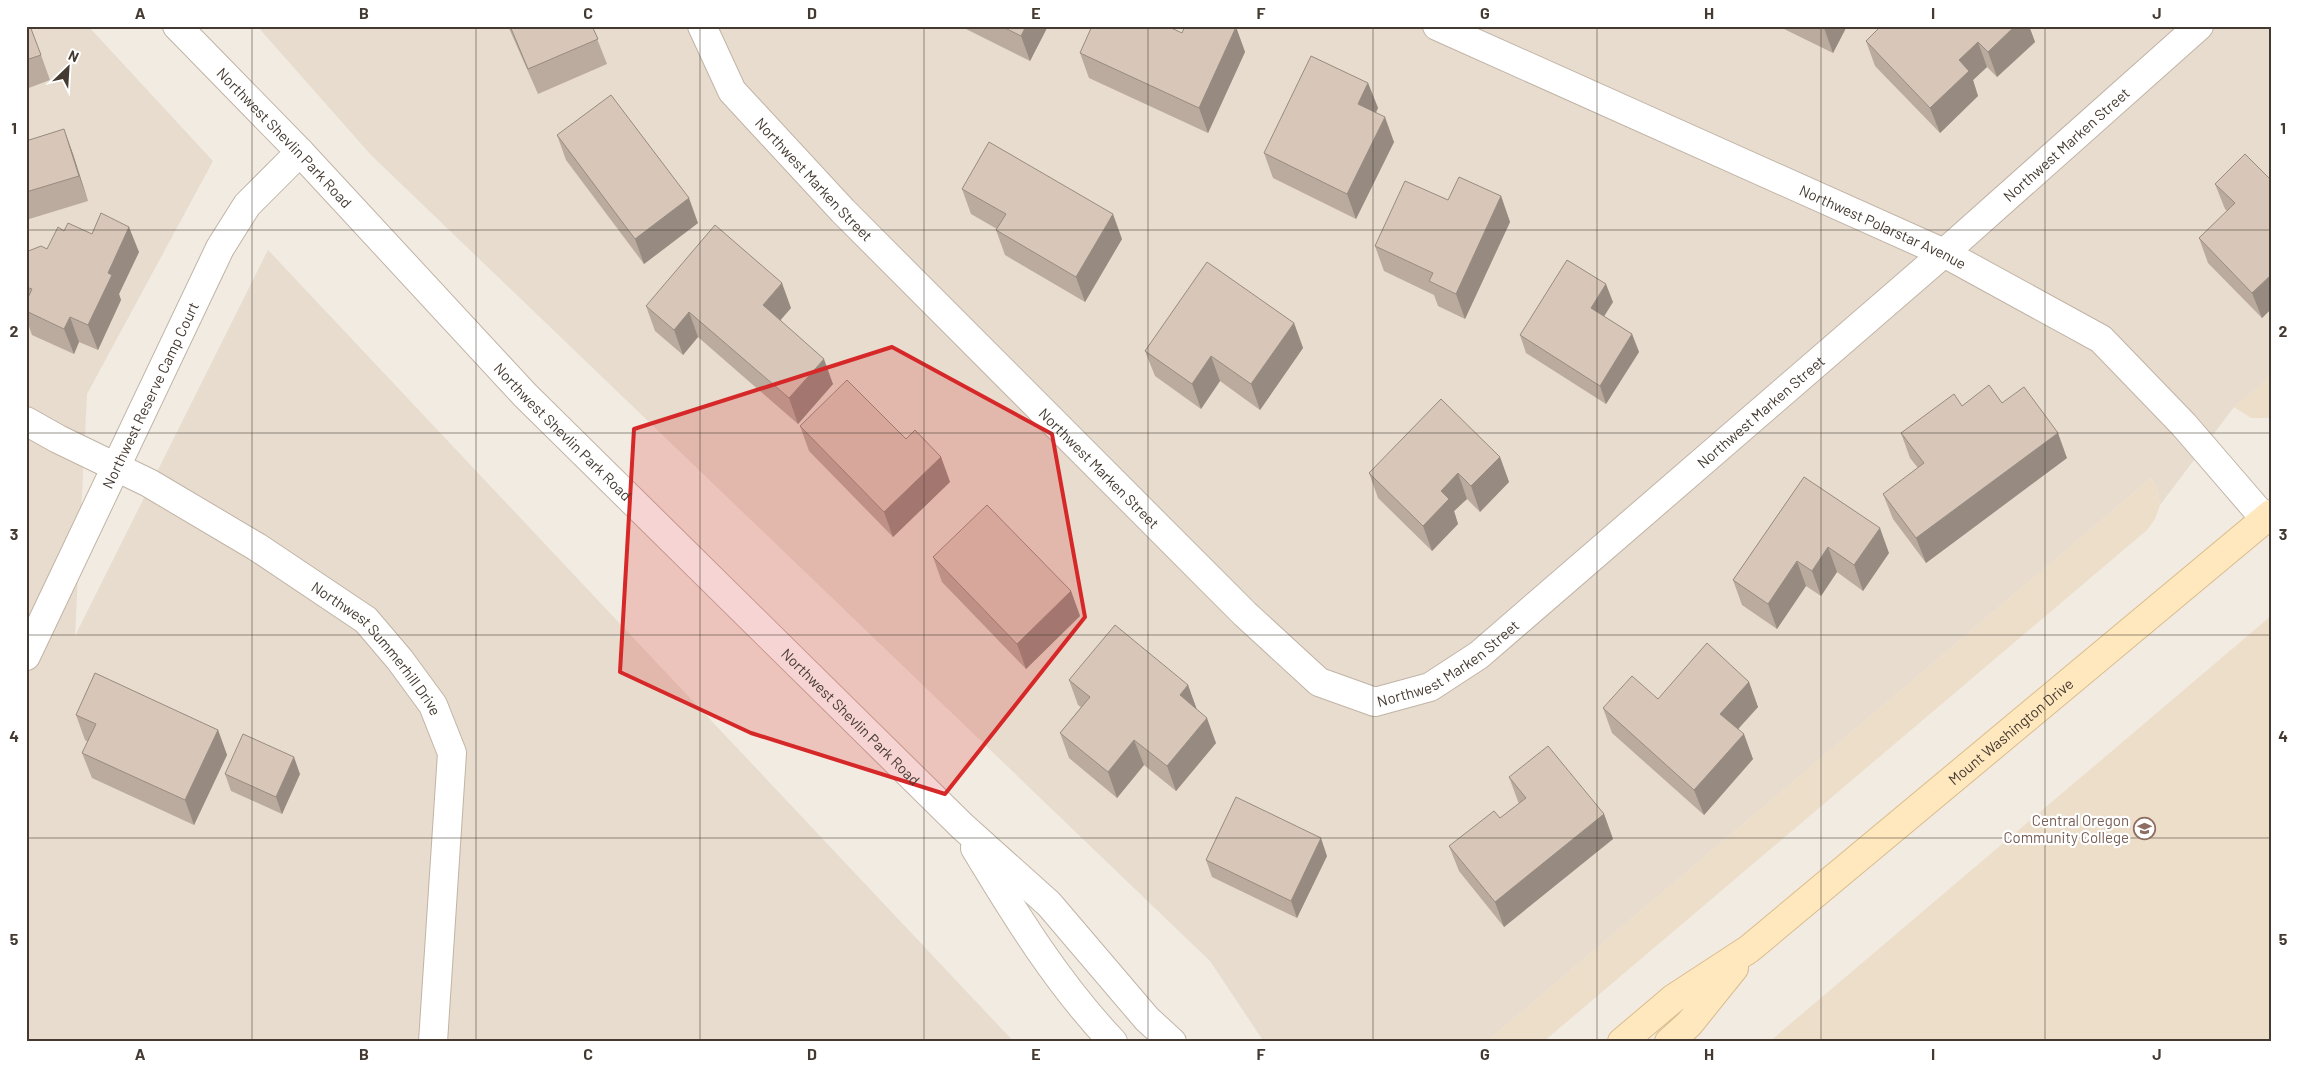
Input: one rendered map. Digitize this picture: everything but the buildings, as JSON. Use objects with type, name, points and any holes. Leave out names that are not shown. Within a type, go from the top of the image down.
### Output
[{"type":"main road","name":"Mount Washington Drive","points":[[1622,1042],[1674,998],[1749,949],[2268,516]]},
{"type":"main road","name":"Mount Washington Drive","points":[[1669,1042],[1689,1024],[1749,949]]},
{"type":"street","name":"Northwest Shevlin Park Road","points":[[177,26],[300,152],[525,395],[962,826],[1049,904],[1148,1019],[1172,1042]]},
{"type":"street","name":"Northwest Marken Street","points":[[702,26],[732,91],[857,225],[1245,614],[1319,682],[1374,702],[1430,687],[1479,655],[1944,253],[2190,29]]},
{"type":"street","name":"Northwest Polarstar Avenue","points":[[1437,26],[1944,253],[2101,339],[2268,516]]},
{"type":"street","name":"Northwest Reserve Camp Court","points":[[26,656],[220,248],[247,205],[300,152]]},
{"type":"street","name":"Northwest Summerhill Drive","points":[[26,421],[149,484],[257,547],[366,620],[400,660],[433,705],[452,753],[433,1042]]},
{"type":"street","name":"Northwest Shevlin Park Road","points":[[962,826],[1022,926],[1092,1020],[1113,1042]]},
{"type":"highlighted area","points":[[892,347],[1052,434],[1085,617],[945,794],[751,733],[620,672],[634,429]]},
{"type":"shaded area","points":[[26,26],[88,26],[213,161],[87,394],[75,636],[268,250],[1014,1042],[26,1042]]},
{"type":"shaded area","points":[[257,26],[2271,26],[2271,376],[2234,407],[2160,505],[2158,491],[2151,478],[1486,1042],[1264,1042],[1210,961],[371,155]]},
{"type":"shaded area","points":[[2271,376],[2271,418],[2251,418],[2234,407]]},
{"type":"shaded area","points":[[2151,478],[2158,491],[2160,505],[2155,519],[2147,530],[1543,1042],[1486,1042]]},
{"type":"shaded area","name":"Central Oregon Community College","points":[[2271,616],[2271,1042],[1769,1042]]},
{"type":"place","name":"Central Oregon Community College","points":[[2145,829]]}]
